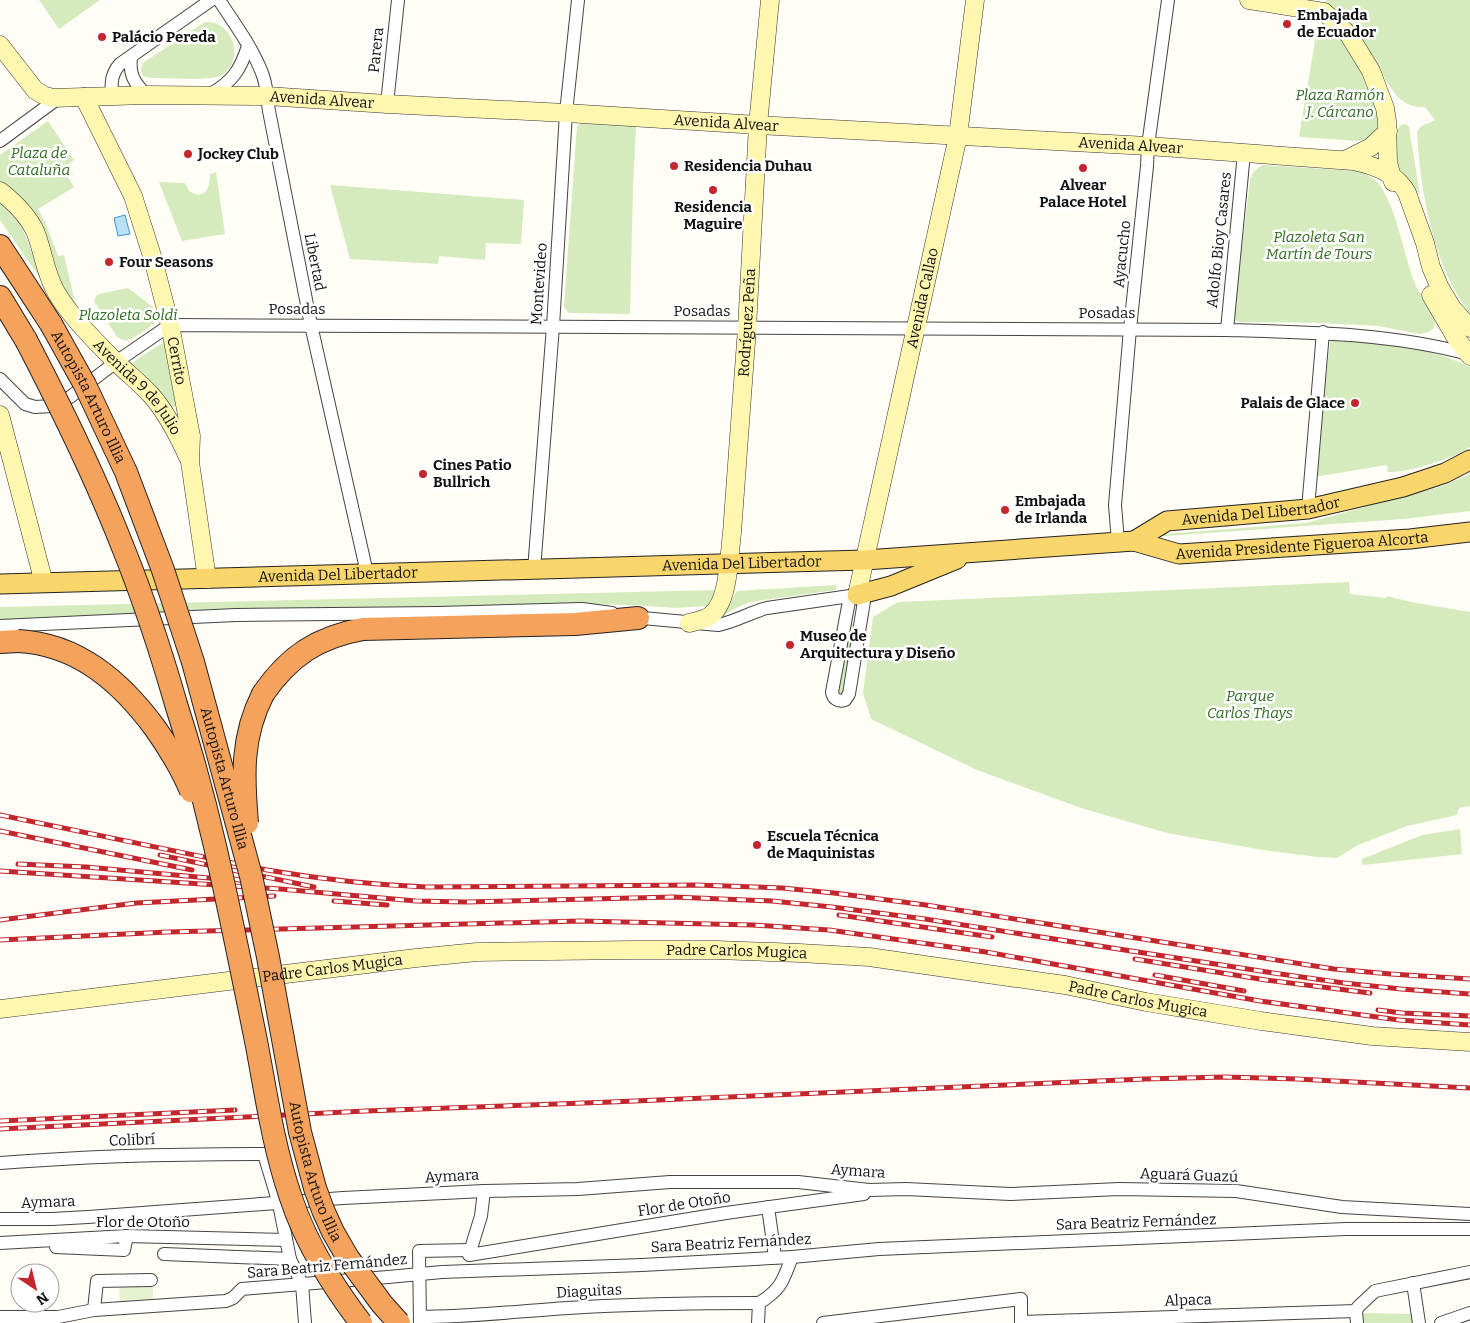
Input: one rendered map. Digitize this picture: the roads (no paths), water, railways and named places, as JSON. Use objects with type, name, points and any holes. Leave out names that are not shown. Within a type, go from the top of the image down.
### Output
[{"type":"highway","name":"Autopista Arturo Illia","points":[[0,246],[51,324],[85,385],[126,472],[163,570],[196,671],[251,876],[270,966],[300,1132],[315,1188],[326,1217],[348,1258],[398,1323]]},
{"type":"highway","name":"Autopista Arturo Illia","points":[[0,297],[26,340],[70,426],[136,582],[162,658],[189,747],[213,838],[242,967],[276,1142],[290,1198],[306,1236],[346,1303],[361,1323]]},
{"type":"highway","points":[[251,876],[244,768],[248,734],[254,713],[263,694],[283,668],[295,657],[319,642],[333,636],[363,629],[575,624],[638,618]]},
{"type":"highway","points":[[9,642],[45,644],[77,657],[109,678],[130,696],[164,742],[181,771],[198,810],[223,883]]},
{"type":"main road","name":"Avenida Del Libertador","points":[[0,584],[865,560],[1126,542],[1167,521],[1308,509],[1403,487],[1445,473],[1470,460]]},
{"type":"main road","name":"Avenida Presidente Figueroa Alcorta","points":[[1126,542],[1179,554],[1410,539],[1470,532]]},
{"type":"main road","points":[[858,595],[891,586],[972,553]]},
{"type":"street","points":[[112,96],[110,83],[113,73],[120,64],[211,0]]},
{"type":"street","name":"Libertad","points":[[219,0],[248,46],[262,74],[311,325],[367,574]]},
{"type":"street","name":"Parera","points":[[387,104],[398,0]]},
{"type":"street","name":"Montevideo","points":[[534,570],[553,326],[566,113],[578,0]]},
{"type":"street","name":"Rodríguez Peña","points":[[689,623],[706,619],[720,605],[723,598],[732,534],[747,328],[758,126],[770,0]]},
{"type":"street","name":"Avenida Callao","points":[[858,595],[864,601],[849,694],[847,698],[840,701],[834,697],[832,692],[849,601],[858,595],[958,136],[975,0]]},
{"type":"street","name":"Ayacucho","points":[[1126,542],[1115,505],[1130,329],[1148,166],[1148,146],[1168,0]]},
{"type":"street","points":[[1249,0],[1324,12],[1349,35],[1371,71],[1385,108],[1391,176],[1428,290],[1447,324],[1469,355]]},
{"type":"street","points":[[0,44],[35,90],[48,97],[58,99]]},
{"type":"street","points":[[208,96],[221,88],[235,75],[248,46]]},
{"type":"street","points":[[131,57],[130,71],[132,77],[146,95]]},
{"type":"street","name":"Avenida Alvear","points":[[58,99],[146,95],[267,96],[758,126],[1148,146],[1345,160],[1366,164],[1391,176],[1403,186],[1408,193],[1431,266],[1440,288],[1452,308],[1470,328]]},
{"type":"street","name":"Cerrito","points":[[84,97],[133,196],[170,324],[190,436],[190,462],[207,579]]},
{"type":"street","points":[[0,141],[58,99]]},
{"type":"street","points":[[1345,160],[1371,147],[1388,131]]},
{"type":"street","name":"Adolfo Bioy Casares","points":[[1226,330],[1244,153]]},
{"type":"street","name":"Avenida 9 de Julio","points":[[0,191],[23,211],[32,225],[36,232],[50,278],[68,310],[116,362],[141,384],[160,407],[175,430],[190,462]]},
{"type":"street","points":[[0,379],[22,402],[35,407],[47,407],[70,397],[170,324]]},
{"type":"street","name":"Posadas","points":[[170,324],[1130,329],[1323,332],[1448,349],[1469,355]]},
{"type":"street","points":[[1308,509],[1323,332]]},
{"type":"street","points":[[0,415],[44,583]]},
{"type":"street","points":[[0,626],[236,615],[438,613],[582,609],[638,618],[723,624],[767,608],[858,595]]},
{"type":"street","name":"Padre Carlos Mugica","points":[[0,1009],[397,960],[477,952],[718,950],[800,953],[879,959],[1065,984],[1146,1002],[1261,1021],[1372,1036],[1470,1042]]},
{"type":"street","name":"Colibrí","points":[[0,1163],[67,1158],[264,1154],[279,1204]]},
{"type":"street","name":"Aymara","points":[[0,1219],[52,1219],[344,1198],[484,1191],[578,1189],[670,1182],[798,1182],[869,1190],[906,1189]]},
{"type":"street","name":"Flor de Otoño","points":[[419,1274],[419,1251],[470,1252],[768,1207],[906,1189]]},
{"type":"street","name":"Aguará Guazú","points":[[906,1189],[1010,1194],[1119,1189],[1236,1191],[1342,1206],[1470,1214]]},
{"type":"street","points":[[470,1252],[481,1216],[484,1191]]},
{"type":"street","points":[[279,1204],[290,1259],[302,1284],[305,1323]]},
{"type":"street","points":[[768,1207],[775,1257]]},
{"type":"street","name":"Sara Beatriz Fernández","points":[[0,1318],[58,1318],[94,1310],[226,1301],[233,1298],[242,1289],[442,1272],[642,1265],[792,1257],[879,1249],[1338,1229],[1470,1229]]},
{"type":"street","name":"Flor de Otoño","points":[[0,1243],[127,1236],[286,1240]]},
{"type":"street","points":[[164,1254],[290,1259]]},
{"type":"street","points":[[758,1323],[759,1303],[776,1292],[781,1285],[792,1257]]},
{"type":"street","points":[[1356,1317],[1361,1303],[1375,1291],[1470,1272]]},
{"type":"street","points":[[419,1274],[420,1320]]},
{"type":"street","points":[[94,1310],[97,1281],[151,1280]]},
{"type":"street","points":[[1413,1283],[1419,1323]]},
{"type":"street","points":[[823,1323],[1021,1299],[1021,1322]]},
{"type":"street","name":"Diaguitas","points":[[420,1320],[569,1308],[674,1303],[759,1303]]},
{"type":"street","points":[[1441,1323],[1470,1313]]},
{"type":"street","name":"Alpaca","points":[[1021,1322],[1356,1317]]},
{"type":"water","points":[[125,215],[130,234],[118,236],[114,218]]},
{"type":"railway","points":[[0,815],[267,870],[346,881],[426,887],[696,885],[782,888],[926,905],[1334,969],[1470,979]]},
{"type":"railway","points":[[0,831],[192,870]]},
{"type":"railway","points":[[160,855],[314,887]]},
{"type":"railway","points":[[18,864],[86,867],[220,879]]},
{"type":"railway","points":[[0,871],[280,889],[416,901],[466,902],[673,897],[772,901],[925,919],[1344,983],[1470,994]]},
{"type":"railway","points":[[214,875],[249,882]]},
{"type":"railway","points":[[0,920],[136,903],[274,896]]},
{"type":"railway","points":[[334,901],[387,905]]},
{"type":"railway","points":[[839,915],[992,937]]},
{"type":"railway","points":[[0,940],[168,932],[580,921],[753,925],[829,930],[986,952],[1260,1001],[1399,1020],[1470,1025]]},
{"type":"railway","points":[[1135,959],[1266,980],[1370,993]]},
{"type":"railway","points":[[1155,975],[1244,991]]},
{"type":"railway","points":[[1378,1010],[1470,1016]]},
{"type":"railway","points":[[0,1129],[366,1111],[1145,1079],[1225,1077],[1470,1088]]},
{"type":"railway","points":[[0,1121],[235,1110]]},
{"type":"place","name":"Embajada de Ecuador","points":[[1287,24]]},
{"type":"place","name":"Palácio Pereda","points":[[102,37]]},
{"type":"place","name":"Jockey Club","points":[[188,154]]},
{"type":"place","name":"Residencia Duhau","points":[[674,166]]},
{"type":"place","name":"Alvear Palace Hotel","points":[[1083,168]]},
{"type":"place","name":"Residencia Maguire","points":[[713,190]]},
{"type":"place","name":"Four Seasons","points":[[109,262]]},
{"type":"place","name":"Palais de Glace","points":[[1355,403]]},
{"type":"place","name":"Cines Patio Bullrich","points":[[423,474]]},
{"type":"place","name":"Embajada de Irlanda","points":[[1005,510]]},
{"type":"place","name":"Museo de Arquitectura y Diseño","points":[[790,645]]},
{"type":"place","name":"Escuela Técnica de Maquinistas","points":[[757,845]]},
{"type":"park label","name":"Plaza Ramón J. Cárcano","points":[[1340,104]]},
{"type":"park label","name":"Plaza de Cataluña","points":[[39,162]]},
{"type":"park label","name":"Plazoleta San Martín de Tours","points":[[1319,246]]},
{"type":"park label","name":"Plazoleta Soldi","points":[[128,315]]},
{"type":"park label","name":"Parque Carlos Thays","points":[[1250,704]]}]
